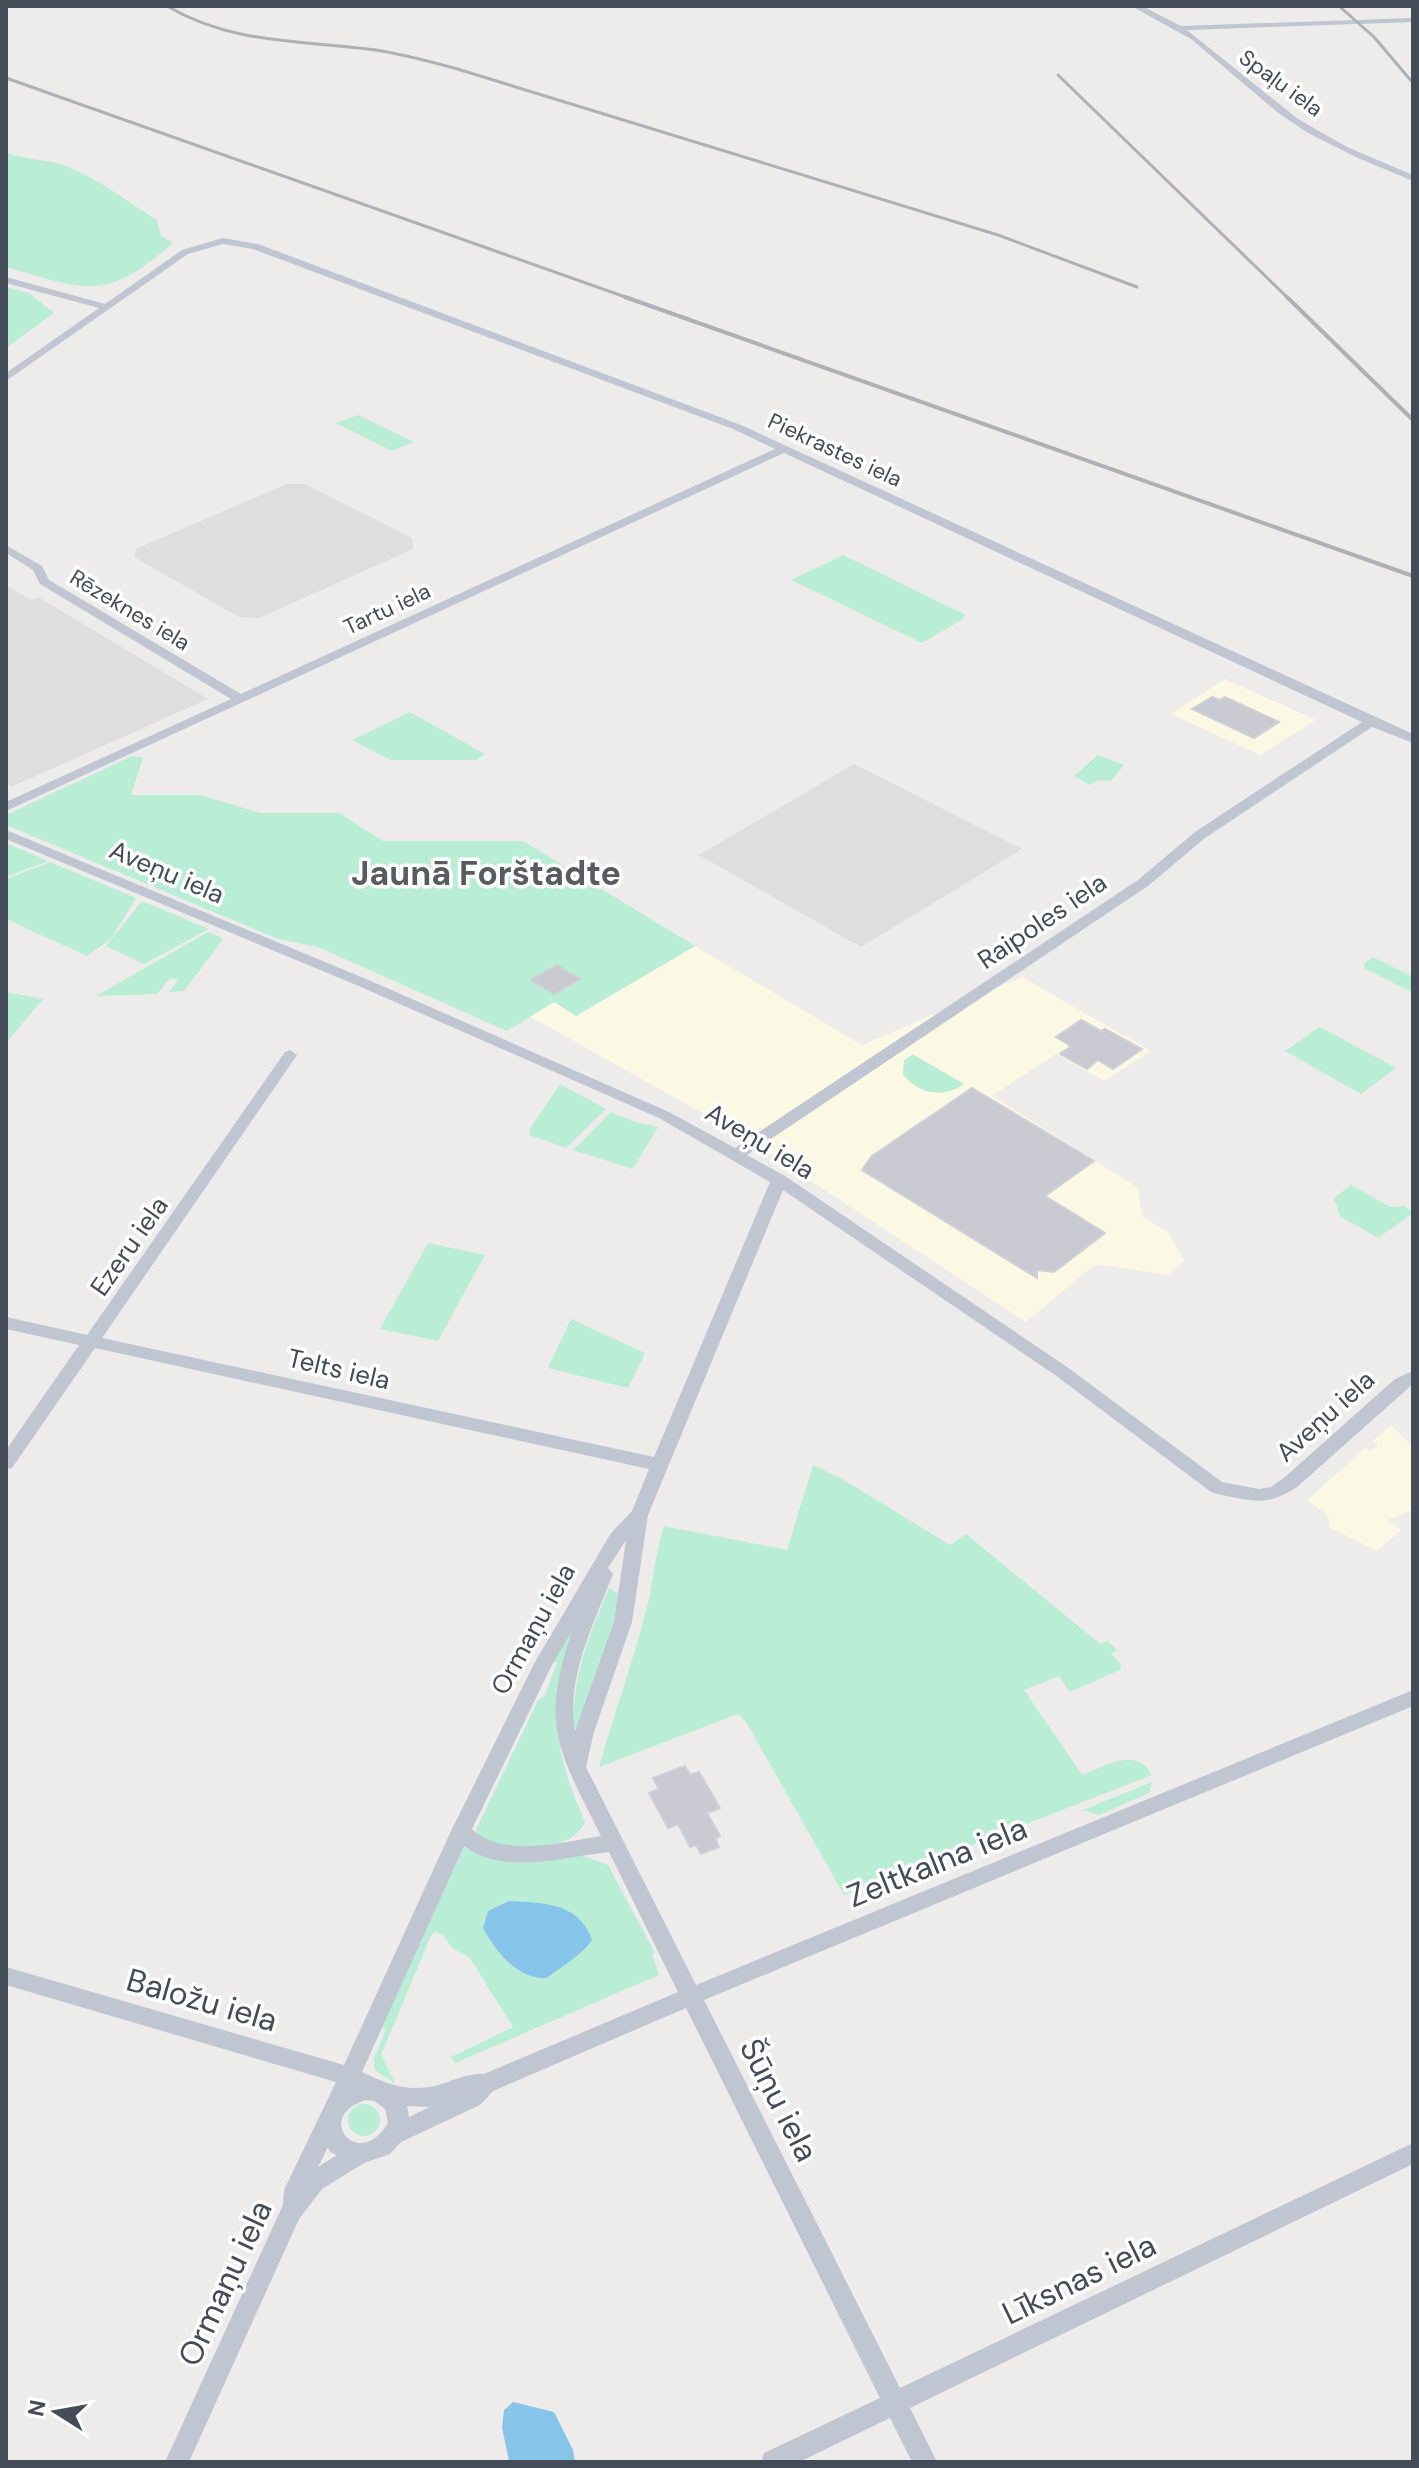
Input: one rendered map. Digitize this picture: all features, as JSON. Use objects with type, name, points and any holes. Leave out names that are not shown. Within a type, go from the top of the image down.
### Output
[{"type":"street","name":"Spaļu iela","points":[[1135,6],[1179,28],[1284,113],[1349,151],[1413,178]]},
{"type":"street","points":[[1179,28],[1413,20]]},
{"type":"street","name":"Piekrastes iela","points":[[107,307],[185,252],[223,241],[273,251],[687,406],[785,448],[1413,739]]},
{"type":"street","points":[[6,280],[107,307]]},
{"type":"street","points":[[6,378],[107,307]]},
{"type":"street","name":"Tartu iela","points":[[6,807],[785,448]]},
{"type":"street","name":"Rēzeknes iela","points":[[6,548],[38,568],[44,582],[240,699]]},
{"type":"street","name":"Raipoles iela","points":[[736,1155],[1143,883],[1200,835],[1371,722]]},
{"type":"street","name":"Aveņu iela","points":[[6,834],[571,1072],[664,1115],[779,1180],[1061,1371],[1217,1487],[1259,1496],[1276,1492],[1401,1383],[1413,1377]]},
{"type":"street","name":"Ezeru iela","points":[[6,1463],[290,1055]]},
{"type":"street","name":"Ormaņu iela","points":[[291,2212],[295,2190],[334,2112],[461,1831],[544,1662],[617,1538],[639,1515],[779,1180]]},
{"type":"street","name":"Telts iela","points":[[6,1323],[660,1465]]},
{"type":"street","points":[[576,1767],[584,1732],[623,1622],[639,1515]]},
{"type":"street","name":"Šūņu iela","points":[[617,1538],[574,1652],[566,1688],[564,1726],[576,1767],[925,2462]]},
{"type":"street","name":"Zeltkalna iela","points":[[485,2084],[690,1996],[1413,1698]]},
{"type":"street","points":[[461,1831],[475,1844],[489,1851],[515,1853],[614,1843]]},
{"type":"street","name":"Baložu iela","points":[[6,1976],[348,2076],[382,2094]]},
{"type":"street","points":[[468,2083],[485,2084],[472,2098],[396,2134],[380,2149],[358,2154],[338,2145],[330,2127],[334,2112],[355,2093],[429,2097],[468,2083]]},
{"type":"street","points":[[382,2094],[399,2113],[396,2134]]},
{"type":"street","name":"Līksnas iela","points":[[773,2462],[1413,2153]]},
{"type":"street","name":"Ormaņu iela","points":[[177,2462],[291,2212],[314,2182],[358,2154]]},
{"type":"shaded area","points":[[287,484],[305,484],[412,538],[413,549],[259,618],[239,617],[134,557],[136,549]]},
{"type":"shaded area","points":[[6,585],[30,600],[38,597],[208,699],[11,787],[6,783]]},
{"type":"shaded area","points":[[1225,679],[1316,720],[1260,755],[1171,714]]},
{"type":"shaded area","points":[[854,764],[1022,849],[861,947],[699,855]]},
{"type":"shaded area","points":[[695,946],[862,1045],[1022,977],[1151,1051],[1104,1081],[1056,1054],[992,1096],[1137,1187],[1143,1217],[1167,1231],[1184,1260],[1168,1275],[1102,1265],[1092,1267],[1026,1322],[736,1132],[529,1016],[554,1002],[576,1016]]},
{"type":"shaded area","points":[[1391,1425],[1413,1447],[1413,1510],[1388,1520],[1401,1530],[1377,1551],[1329,1527],[1325,1513],[1307,1500],[1365,1448],[1370,1451],[1378,1445],[1373,1441]]},
{"type":"green space","points":[[6,152],[58,163],[90,177],[157,220],[161,236],[173,243],[129,275],[94,286],[57,281],[6,267]]},
{"type":"green space","points":[[6,287],[29,293],[54,313],[6,348]]},
{"type":"green space","points":[[358,415],[414,442],[392,451],[336,423]]},
{"type":"green space","points":[[843,555],[964,614],[963,619],[922,643],[791,580]]},
{"type":"green space","points":[[410,712],[485,754],[476,760],[390,760],[352,740]]},
{"type":"green space","points":[[1098,755],[1124,765],[1111,781],[1099,780],[1090,785],[1074,776]]},
{"type":"green space","points":[[132,756],[143,758],[131,795],[200,795],[261,813],[339,813],[383,841],[523,841],[695,946],[576,1016],[554,1002],[507,1031],[318,947],[278,939],[6,825],[6,815]]},
{"type":"green space","points":[[6,843],[48,861],[6,877]]},
{"type":"green space","points":[[50,862],[136,898],[111,939],[87,956],[6,919],[6,879]]},
{"type":"green space","points":[[142,901],[209,929],[144,964],[106,946]]},
{"type":"green space","points":[[208,932],[222,938],[221,942],[184,991],[169,992],[178,980],[170,978],[157,994],[96,996]]},
{"type":"green space","points":[[1373,957],[1413,977],[1413,993],[1364,968]]},
{"type":"green space","points":[[6,992],[43,999],[6,1043]]},
{"type":"green space","points":[[1320,1027],[1396,1068],[1361,1094],[1285,1051]]},
{"type":"green space","points":[[914,1054],[964,1084],[940,1093],[916,1086],[903,1074],[904,1060]]},
{"type":"green space","points":[[560,1084],[606,1109],[566,1148],[529,1135],[530,1128]]},
{"type":"green space","points":[[611,1112],[658,1127],[633,1169],[573,1150]]},
{"type":"green space","points":[[1351,1185],[1391,1207],[1404,1206],[1413,1213],[1378,1238],[1340,1216],[1334,1198]]},
{"type":"green space","points":[[428,1243],[485,1255],[438,1341],[380,1329]]},
{"type":"green space","points":[[571,1319],[645,1353],[628,1388],[548,1368]]},
{"type":"green space","points":[[813,1465],[844,1480],[950,1545],[966,1534],[1100,1644],[1108,1641],[1117,1650],[1111,1654],[1121,1664],[1120,1670],[1070,1692],[1059,1676],[1024,1690],[1082,1775],[1110,1763],[1129,1760],[1145,1766],[1152,1775],[844,1895],[746,1722],[738,1714],[599,1767],[649,1599],[664,1526],[787,1550]]},
{"type":"green space","points":[[609,1588],[620,1595],[612,1631],[577,1727],[573,1726],[579,1672]]},
{"type":"green space","points":[[583,1606],[563,1664],[557,1714],[564,1764],[585,1822],[577,1833],[553,1845],[506,1846],[479,1838],[476,1830],[538,1700],[544,1697],[557,1663],[552,1661]]},
{"type":"green space","points":[[1152,1782],[1149,1793],[1099,1815],[1083,1810]]},
{"type":"green space","points":[[463,1847],[492,1859],[581,1855],[608,1865],[655,1953],[652,1955],[659,1975],[455,2063],[451,2057],[513,2027],[470,1958],[452,1948],[444,1936],[435,1931],[381,2055],[395,2083],[375,2070],[374,2059],[386,2029],[381,2027]]},
{"type":"green space","points":[[364,2104],[375,2109],[380,2120],[375,2131],[364,2136],[353,2131],[348,2120],[353,2109]]},
{"type":"water","points":[[509,1901],[547,1904],[569,1911],[586,1927],[592,1940],[577,1956],[547,1978],[527,1974],[501,1955],[483,1928],[488,1911]]},
{"type":"water","points":[[513,2402],[554,2412],[573,2450],[575,2462],[509,2461],[502,2428],[504,2410]]},
{"type":"building","points":[[1212,697],[1219,700],[1225,697],[1279,722],[1254,738],[1192,709]]},
{"type":"building","points":[[557,965],[580,979],[554,994],[531,980]]},
{"type":"building","points":[[1081,1020],[1142,1049],[1113,1069],[1098,1060],[1087,1069],[1060,1054],[1071,1046],[1056,1037]]},
{"type":"building","points":[[972,1088],[1094,1161],[1045,1196],[1105,1233],[1054,1272],[1037,1270],[1037,1278],[862,1170],[872,1156]]},
{"type":"building","points":[[685,1766],[690,1775],[699,1772],[720,1808],[707,1813],[720,1836],[715,1838],[719,1847],[701,1854],[696,1845],[690,1847],[678,1824],[668,1828],[649,1793],[659,1789],[653,1778]]},
{"type":"railway","points":[[167,6],[192,19],[243,34],[376,50],[454,68],[998,235],[1137,287]]},
{"type":"railway","points":[[1339,6],[1374,37],[1413,83]]},
{"type":"railway","points":[[1058,75],[1289,299]]},
{"type":"railway","points":[[6,78],[631,299]]},
{"type":"railway","points":[[625,297],[1413,576]]},
{"type":"railway","points":[[1287,297],[1413,420]]},
{"type":"district","name":"Jaunā Forštadte","points":[[486,873]]}]
